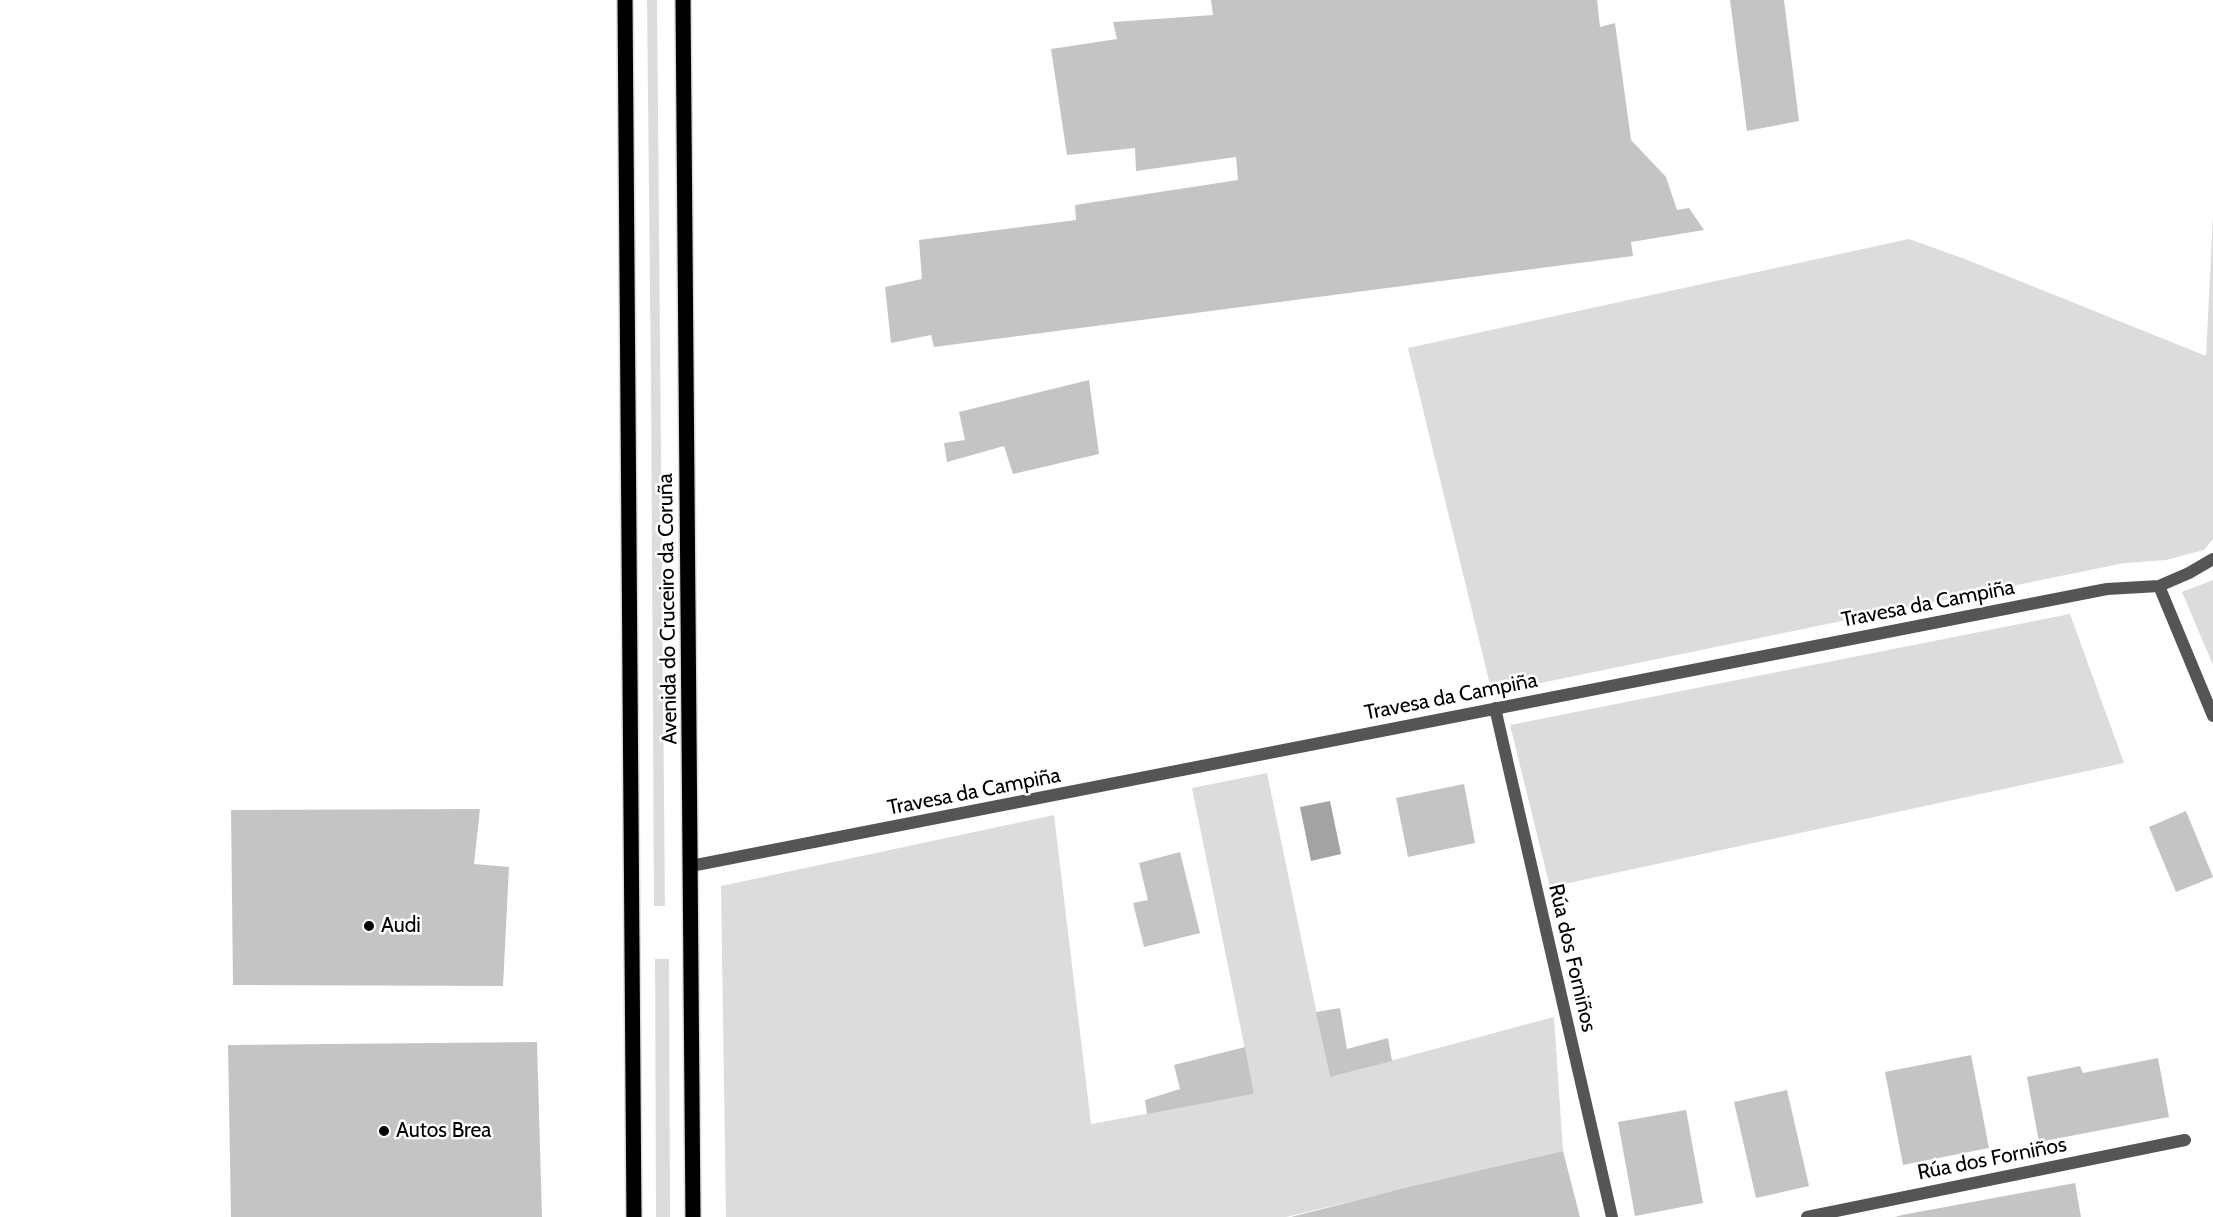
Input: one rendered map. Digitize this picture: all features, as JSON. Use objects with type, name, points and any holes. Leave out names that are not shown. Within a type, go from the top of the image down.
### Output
[{"type":"main road","name":"Avenida do Cruceiro da Coruña","points":[[625,0],[634,1217]]},
{"type":"main road","name":"Avenida do Cruceiro da Coruña","points":[[683,0],[693,1217]]},
{"type":"street","name":"Travesa da Campiña","points":[[691,866],[2107,589],[2159,586],[2213,559]]},
{"type":"street","points":[[2159,586],[2213,716]]},
{"type":"street","name":"Rúa dos Forniños","points":[[1495,708],[1611,1217]]},
{"type":"street","name":"Rúa dos Forniños","points":[[1807,1217],[2185,1140]]},
{"type":"shaded area","points":[[647,0],[657,0],[665,906],[654,906]]},
{"type":"shaded area","points":[[2213,215],[2213,539],[2204,550],[2166,560],[2124,563],[1492,693],[1408,348],[1909,239],[1965,259],[2206,356]]},
{"type":"shaded area","points":[[2213,580],[2213,665],[2182,592]]},
{"type":"shaded area","points":[[2070,614],[2124,763],[1550,887],[1510,725]]},
{"type":"shaded area","points":[[1267,773],[1330,1077],[1554,1017],[1563,1151],[1286,1217],[726,1217],[721,886],[1054,815],[1091,1124],[1254,1094],[1192,788]]},
{"type":"shaded area","points":[[1330,801],[1341,854],[1311,861],[1300,807]]},
{"type":"shaded area","points":[[655,959],[669,959],[670,1217],[656,1217]]},
{"type":"building","points":[[1211,0],[1597,0],[1600,27],[1615,23],[1631,140],[1666,177],[1677,210],[1689,208],[1704,230],[1631,242],[1633,256],[934,347],[931,335],[891,343],[885,287],[922,279],[919,240],[1076,220],[1075,205],[1238,180],[1236,157],[1136,171],[1135,148],[1067,155],[1051,49],[1117,39],[1113,22],[1213,15]]},
{"type":"building","points":[[1730,0],[1784,0],[1799,121],[1747,131]]},
{"type":"building","points":[[1089,380],[1099,454],[1013,474],[1004,446],[947,462],[944,443],[965,440],[959,412]]},
{"type":"building","points":[[1464,784],[1475,843],[1408,857],[1396,798]]},
{"type":"building","name":"Audi","points":[[480,809],[474,864],[509,867],[503,986],[233,985],[231,810]]},
{"type":"building","points":[[2186,811],[2213,877],[2176,892],[2149,827]]},
{"type":"building","points":[[1180,852],[1200,933],[1144,947],[1133,903],[1148,900],[1139,863]]},
{"type":"building","points":[[1340,1008],[1347,1049],[1388,1038],[1392,1061],[1330,1077],[1316,1012]]},
{"type":"building","name":"Autos Brea","points":[[537,1042],[542,1217],[231,1217],[228,1045]]},
{"type":"building","points":[[1245,1047],[1254,1094],[1147,1114],[1145,1100],[1180,1089],[1174,1065]]},
{"type":"building","points":[[1971,1055],[1989,1148],[1903,1165],[1885,1072]]},
{"type":"building","points":[[2158,1058],[2169,1117],[2039,1142],[2027,1077],[2080,1066],[2083,1073]]},
{"type":"building","points":[[1787,1090],[1809,1186],[1756,1198],[1734,1102]]},
{"type":"building","points":[[1686,1110],[1703,1203],[1635,1216],[1618,1122]]},
{"type":"building","points":[[1563,1151],[1580,1217],[1291,1217],[1409,1187]]},
{"type":"building","points":[[2075,1183],[2081,1217],[1895,1217],[1902,1215]]},
{"type":"place","name":"Audi","points":[[369,926]]},
{"type":"place","name":"Autos Brea","points":[[384,1131]]}]
